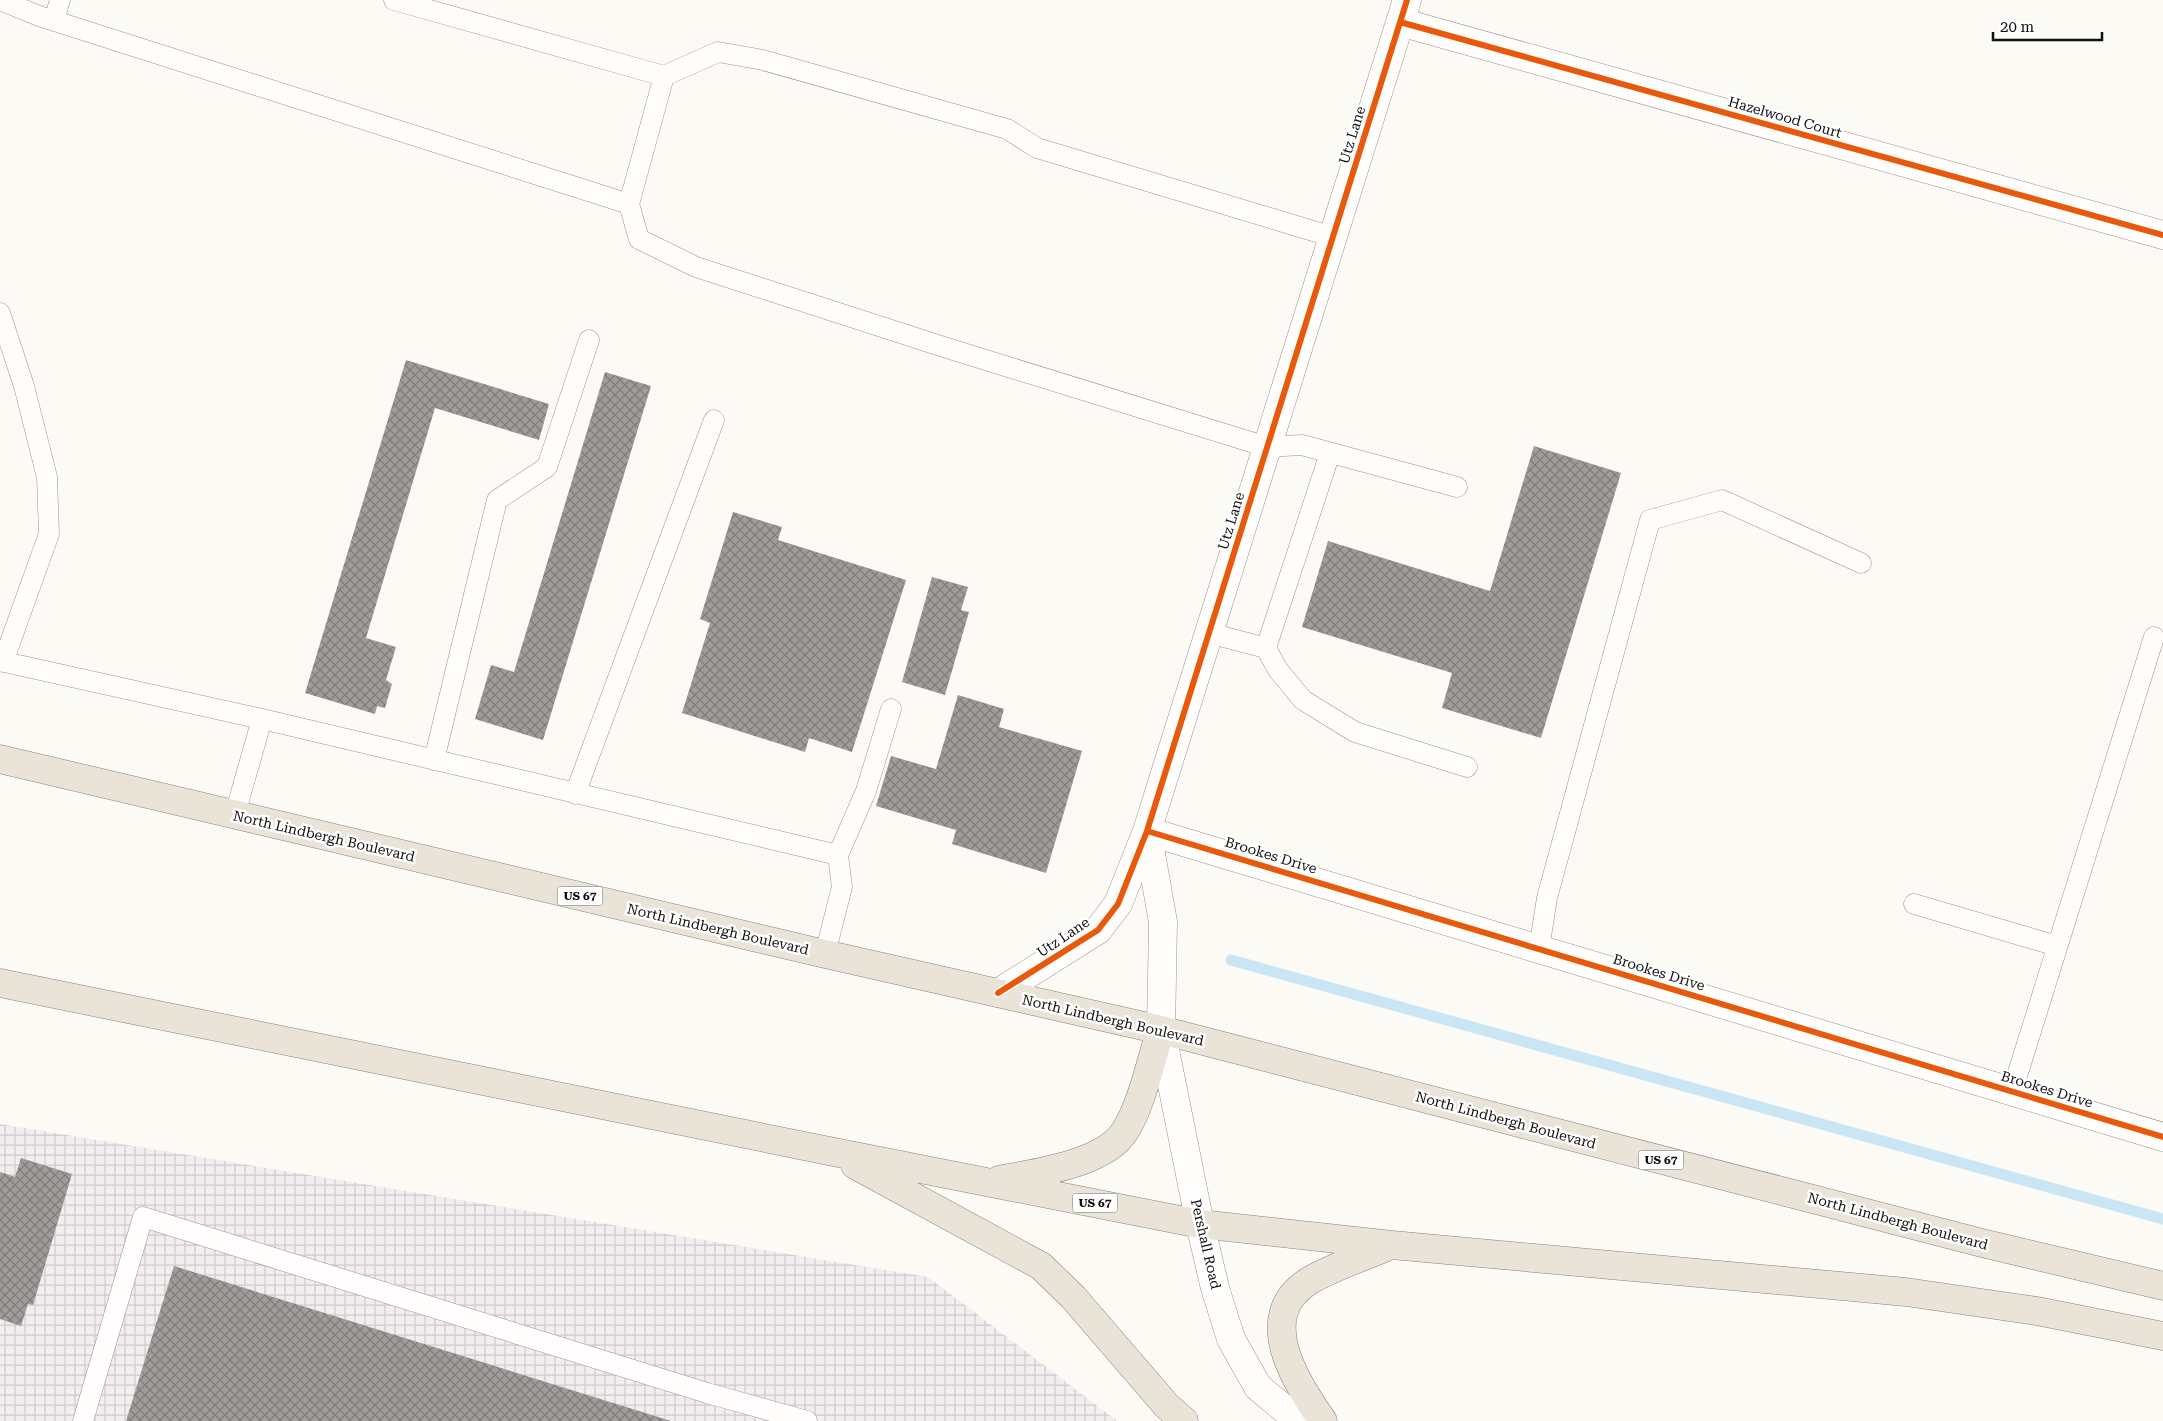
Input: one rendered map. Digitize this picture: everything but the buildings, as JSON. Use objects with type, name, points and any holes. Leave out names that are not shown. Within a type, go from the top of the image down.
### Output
[{"type":"highway","name":"North Lindbergh Boulevard","points":[[0,759],[825,954],[1161,1030],[1982,1243],[2163,1286]]},
{"type":"highway","name":"US 67","points":[[7,990],[1200,1224],[1392,1245],[1906,1292],[2037,1311],[2163,1336]]},
{"type":"highway","points":[[989,1183],[1069,1165],[1102,1152],[1124,1133],[1135,1110],[1161,1030]]},
{"type":"highway","points":[[829,1152],[1041,1266],[1073,1297],[1166,1405],[1184,1421]]},
{"type":"highway","points":[[1322,1421],[1304,1394],[1288,1364],[1281,1330],[1288,1300],[1308,1281],[1392,1245]]},
{"type":"street","name":"Hazelwood Court","points":[[1403,11],[2163,235]]},
{"type":"street","name":"Utz Lane","points":[[998,993],[1098,930],[1118,904],[1148,831],[1403,11]]},
{"type":"street","name":"Utz Lane","points":[[1148,831],[1163,922],[1161,1030]]},
{"type":"street","name":"Brookes Drive","points":[[1148,831],[2163,1137]]},
{"type":"street","name":"Pershall Road","points":[[1161,1030],[1200,1224],[1216,1288],[1232,1339],[1258,1387],[1288,1412],[1312,1421]]},
{"type":"lane","points":[[0,0],[54,20],[629,204]]},
{"type":"lane","points":[[54,20],[60,0]]},
{"type":"lane","points":[[394,0],[664,76],[718,52],[763,60],[1007,129],[1037,148],[1333,237]]},
{"type":"lane","points":[[664,76],[629,204],[639,239],[696,267],[1267,448],[1302,445],[1457,487]]},
{"type":"lane","points":[[0,313],[24,386],[47,477],[49,534],[2,662],[262,719],[838,855]]},
{"type":"lane","points":[[434,760],[497,500],[547,467],[589,340]]},
{"type":"lane","points":[[575,794],[714,420]]},
{"type":"lane","points":[[1330,452],[1266,648],[1278,670],[1303,700],[1355,732],[1467,767]]},
{"type":"lane","points":[[1538,949],[1547,898],[1650,520],[1722,500],[1861,563]]},
{"type":"lane","points":[[1209,634],[1266,648]]},
{"type":"lane","points":[[2012,1092],[2154,637]]},
{"type":"lane","points":[[825,954],[842,886],[838,855],[866,791],[891,709]]},
{"type":"lane","points":[[235,814],[262,719]]},
{"type":"lane","points":[[1914,904],[2057,946]]},
{"type":"lane","points":[[83,1421],[143,1217],[707,1393],[807,1421]]},
{"type":"shaded area","points":[[0,1124],[928,1277],[1117,1421],[0,1421]]},
{"type":"waterway","points":[[1231,960],[2163,1219]]},
{"type":"cycle path","points":[[998,993],[1098,930],[1118,904],[1147,831],[1407,0]]},
{"type":"cycle path","points":[[1400,22],[2163,235]]},
{"type":"cycle path","points":[[1147,831],[2163,1137]]}]
